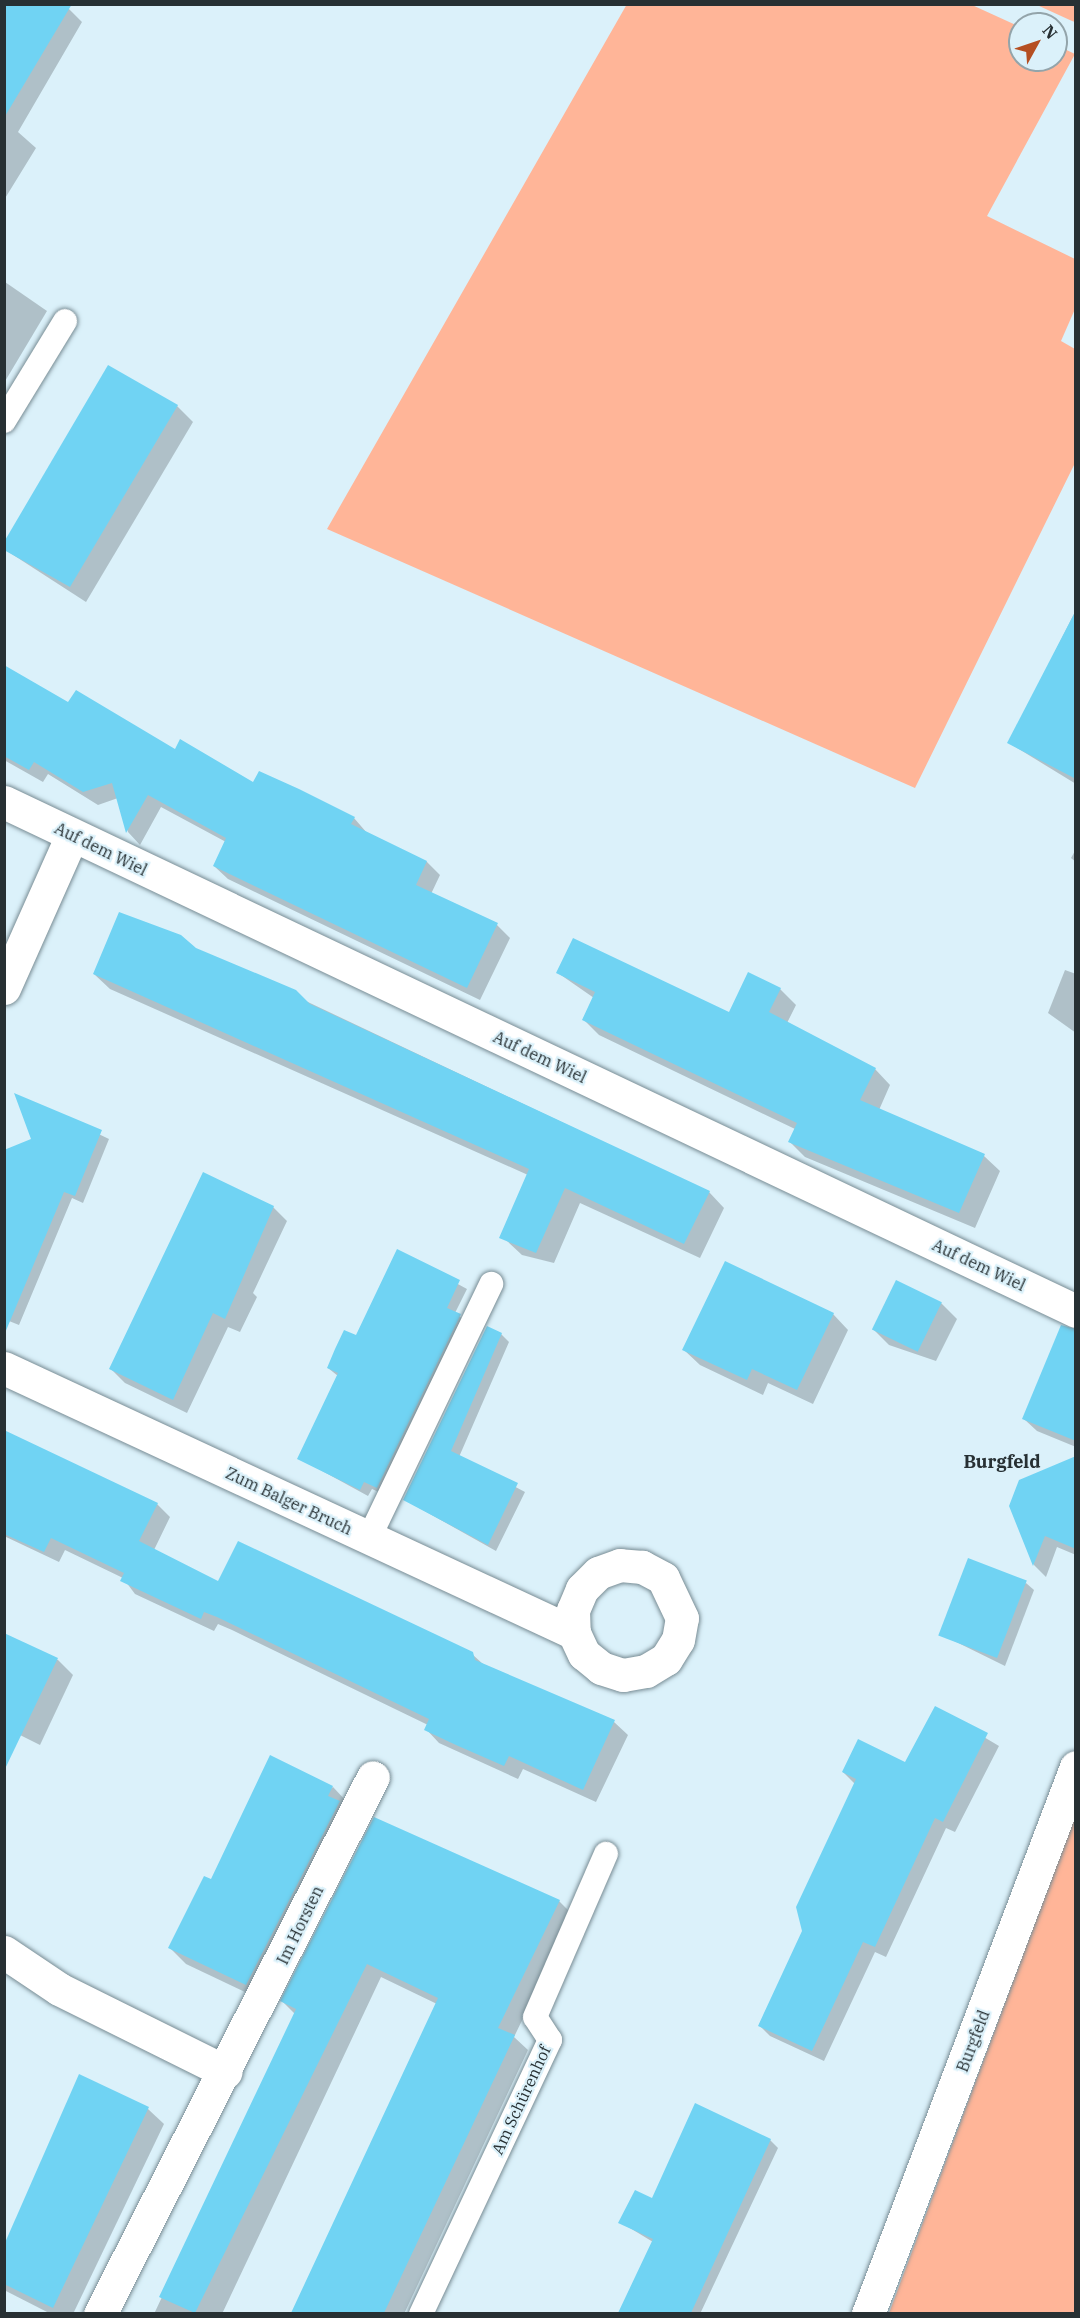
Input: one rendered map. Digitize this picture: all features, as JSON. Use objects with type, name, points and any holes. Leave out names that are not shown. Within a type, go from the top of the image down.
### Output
[{"type":"street","name":"Auf dem Wiel","points":[[4,802],[1076,1311]]},
{"type":"street","points":[[4,988],[72,835]]},
{"type":"street","name":"Zum Balger Bruch","points":[[4,1368],[574,1633]]},
{"type":"street","name":"Burgfeld","points":[[868,2313],[1076,1767]]},
{"type":"street","name":"Im Horsten","points":[[100,2313],[226,2072],[373,1777]]},
{"type":"street","points":[[4,1952],[59,1989],[226,2072]]},
{"type":"lane","points":[[4,421],[65,321]]},
{"type":"lane","points":[[369,1538],[491,1284]]},
{"type":"lane","name":"Am Schürenhof","points":[[421,2313],[550,2040],[535,2017],[606,1854]]},
{"type":"shaded area","points":[[627,4],[972,5],[1008,22],[1008,72],[1065,72],[987,216],[1075,259],[1075,309],[1061,341],[1075,349],[1075,463],[915,788],[327,529]]},
{"type":"shaded area","points":[[1037,5],[1075,5],[1075,22],[1068,19],[1068,12],[1052,12]]},
{"type":"shaded area","points":[[1068,51],[1075,54],[1068,67]]},
{"type":"shaded area","points":[[1075,1816],[1075,2313],[889,2313],[1072,1824]]},
{"type":"building","points":[[4,4],[72,4],[4,118]]},
{"type":"building","points":[[108,365],[178,405],[70,587],[4,550],[4,542]]},
{"type":"building","points":[[1076,610],[1076,779],[1007,743]]},
{"type":"building","points":[[4,665],[68,702],[76,690],[175,749],[180,739],[253,782],[259,771],[299,789],[355,817],[351,824],[427,861],[416,885],[498,923],[467,988],[213,866],[226,838],[148,795],[126,833],[112,783],[83,792],[34,762],[29,770],[4,756]]},
{"type":"building","points":[[119,912],[181,935],[196,948],[296,990],[310,1004],[710,1191],[684,1244],[565,1188],[536,1253],[499,1238],[529,1169],[93,974]]},
{"type":"building","points":[[573,938],[729,1012],[748,972],[781,988],[769,1012],[876,1068],[860,1100],[985,1154],[959,1213],[788,1142],[797,1123],[582,1020],[595,992],[556,973]]},
{"type":"building","points":[[14,1093],[102,1130],[75,1196],[64,1192],[5,1333],[4,1150],[31,1139]]},
{"type":"building","points":[[203,1172],[274,1206],[225,1319],[213,1313],[173,1400],[109,1369]]},
{"type":"building","points":[[397,1249],[460,1280],[447,1308],[461,1314],[377,1488],[364,1482],[360,1490],[297,1459],[338,1373],[327,1368],[344,1330],[356,1335]]},
{"type":"building","points":[[725,1261],[834,1313],[797,1390],[752,1369],[747,1380],[682,1350]]},
{"type":"building","points":[[896,1280],[942,1302],[918,1352],[872,1329]]},
{"type":"building","points":[[1061,1325],[1076,1329],[1076,1441],[1022,1419]]},
{"type":"building","points":[[487,1326],[502,1333],[451,1451],[518,1483],[488,1545],[403,1500]]},
{"type":"building","points":[[4,1430],[158,1503],[139,1541],[218,1581],[238,1541],[473,1652],[475,1660],[615,1720],[583,1790],[509,1756],[504,1766],[424,1730],[429,1719],[217,1617],[204,1612],[201,1619],[120,1581],[124,1573],[51,1538],[44,1552],[4,1534]]},
{"type":"building","points":[[1076,1456],[1076,1549],[1045,1536],[1033,1566],[1009,1506],[1019,1480]]},
{"type":"building","points":[[968,1558],[1027,1581],[997,1658],[938,1635]]},
{"type":"building","points":[[4,1633],[58,1658],[4,1771]]},
{"type":"building","points":[[935,1706],[988,1733],[943,1822],[935,1818],[875,1947],[863,1942],[812,2051],[758,2026],[802,1931],[796,1907],[856,1779],[842,1772],[858,1739],[905,1762]]},
{"type":"building","points":[[270,1755],[333,1786],[328,1796],[340,1801],[246,1985],[168,1948],[204,1876],[211,1879]]},
{"type":"building","points":[[374,1817],[560,1900],[498,2028],[515,2035],[384,2313],[291,2313],[438,1998],[367,1964],[195,2313],[159,2297],[296,2009],[280,2001]]},
{"type":"building","points":[[79,2074],[149,2107],[53,2308],[4,2284],[4,2245]]},
{"type":"building","points":[[695,2103],[771,2139],[691,2313],[618,2313],[653,2239],[618,2223],[635,2190],[652,2198]]},
{"type":"district","name":"Burgfeld","points":[[1002,1462]]}]
